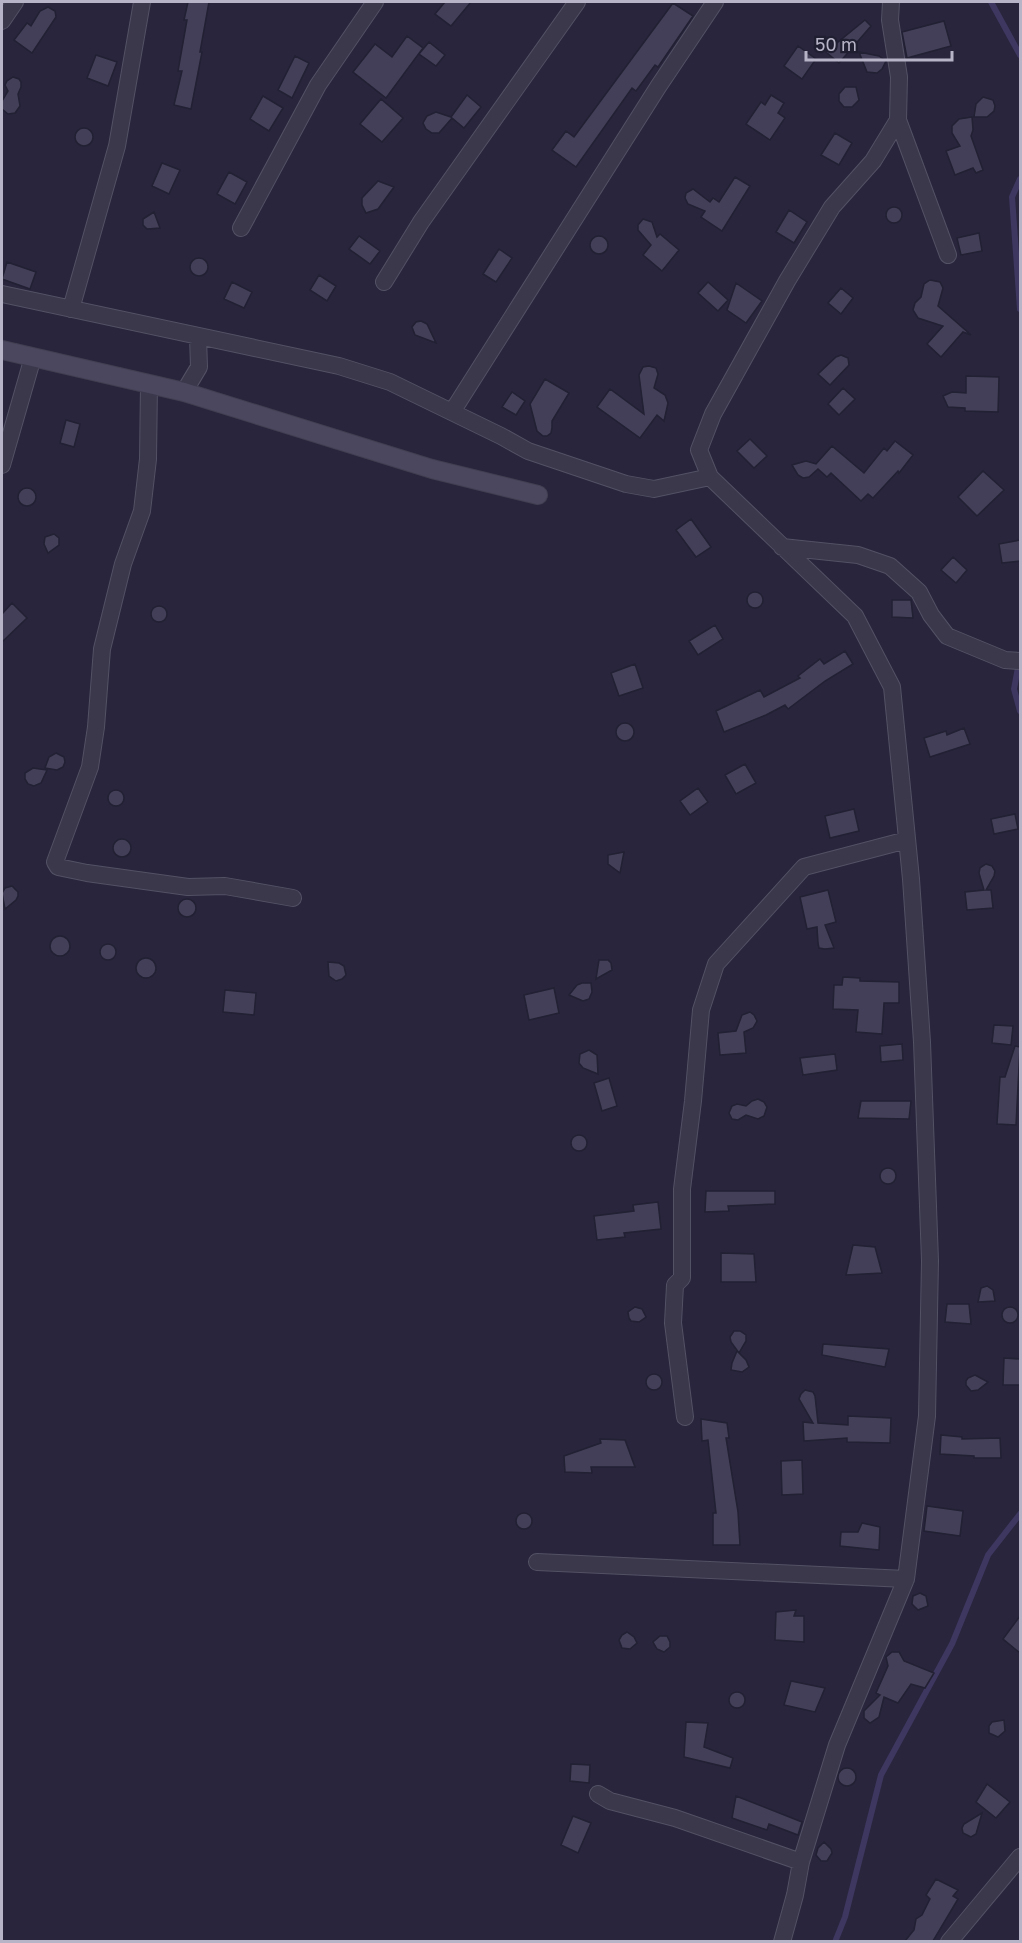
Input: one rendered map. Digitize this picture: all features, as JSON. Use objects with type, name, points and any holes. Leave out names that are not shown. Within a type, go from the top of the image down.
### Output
[{"type":"street","points":[[2,21],[15,2]]},
{"type":"street","points":[[71,309],[117,146],[142,2]]},
{"type":"street","points":[[241,228],[318,85],[375,2]]},
{"type":"street","points":[[384,282],[421,222],[577,2]]},
{"type":"street","points":[[452,412],[658,87],[715,2]]},
{"type":"street","points":[[891,2],[890,20],[898,77],[898,120],[948,255]]},
{"type":"street","points":[[782,1941],[795,1895],[801,1862],[837,1744],[906,1579],[927,1416],[930,1261],[922,1042],[911,879],[892,687],[855,616],[710,477],[699,450],[713,414],[787,281],[832,207],[873,161],[898,120]]},
{"type":"street","points":[[2,294],[339,366],[390,382],[528,451],[626,484],[654,489],[710,477]]},
{"type":"street","points":[[184,392],[199,367],[198,337]]},
{"type":"street","points":[[2,350],[184,392],[432,469],[538,495]]},
{"type":"street","points":[[2,465],[33,357]]},
{"type":"street","points":[[149,384],[148,459],[142,512],[123,564],[102,650],[96,728],[90,767],[55,862],[58,867],[87,873],[188,887],[225,886],[293,898]]},
{"type":"street","points":[[782,547],[858,555],[890,566],[919,592],[931,615],[947,636],[1013,660]]},
{"type":"street","points":[[685,1417],[673,1323],[675,1285],[682,1278],[682,1189],[701,1010],[716,964],[804,867],[907,840]]},
{"type":"street","points":[[537,1562],[906,1579]]},
{"type":"street","points":[[598,1794],[610,1801],[675,1818],[801,1862]]},
{"type":"street","points":[[949,1941],[1020,1857]]},
{"type":"building","points":[[188,2],[209,2],[191,109],[174,105],[182,71],[178,71]]},
{"type":"building","points":[[445,2],[471,2],[451,26],[435,14]]},
{"type":"building","points":[[673,3],[693,16],[658,67],[655,65],[636,91],[632,88],[576,167],[552,150],[566,131],[574,137]]},
{"type":"building","points":[[48,7],[55,11],[56,17],[32,53],[14,40],[27,23],[31,26],[40,11]]},
{"type":"building","points":[[865,20],[871,26],[839,63],[826,52]]},
{"type":"building","points":[[944,21],[951,46],[907,58],[902,32]]},
{"type":"building","points":[[407,36],[423,48],[386,98],[353,72],[375,44],[392,57]]},
{"type":"building","points":[[429,42],[445,55],[436,66],[419,54]]},
{"type":"building","points":[[798,46],[816,59],[802,79],[784,66]]},
{"type":"building","points":[[859,52],[879,56],[886,61],[882,69],[877,73],[867,72]]},
{"type":"building","points":[[96,55],[117,62],[108,86],[87,78]]},
{"type":"building","points":[[295,56],[309,63],[292,98],[278,90]]},
{"type":"building","points":[[13,77],[21,82],[18,94],[20,106],[15,113],[8,114],[2,109],[2,101],[8,91],[5,85]]},
{"type":"building","points":[[845,87],[856,87],[859,100],[852,107],[844,107],[839,101],[839,94]]},
{"type":"building","points":[[467,95],[481,107],[464,128],[452,118],[439,133],[432,133],[426,129],[423,123],[427,116],[436,112],[451,117]]},
{"type":"building","points":[[771,95],[784,103],[778,113],[785,118],[770,140],[746,124],[761,102],[765,105]]},
{"type":"building","points":[[263,96],[283,108],[269,131],[250,119]]},
{"type":"building","points":[[983,97],[993,100],[994,111],[987,117],[974,117],[976,104]]},
{"type":"building","points":[[381,99],[403,118],[382,142],[360,124]]},
{"type":"building","points":[[972,117],[971,136],[983,170],[976,173],[973,168],[955,175],[946,151],[960,146],[952,133],[952,126],[959,119]]},
{"type":"building","points":[[84,128],[90,131],[93,137],[90,143],[84,146],[78,143],[75,137],[78,131]]},
{"type":"building","points":[[835,133],[852,143],[839,165],[821,155]]},
{"type":"building","points":[[162,163],[180,170],[169,194],[152,186]]},
{"type":"building","points":[[229,172],[247,182],[235,204],[217,194]]},
{"type":"building","points":[[735,177],[750,186],[722,231],[701,217],[705,211],[688,204],[685,198],[686,193],[693,189],[710,202],[713,198],[719,202]]},
{"type":"building","points":[[378,181],[394,187],[378,209],[366,213],[362,205],[362,198]]},
{"type":"building","points":[[891,207],[897,207],[902,215],[900,221],[891,223],[886,218],[886,212]]},
{"type":"building","points":[[789,210],[807,222],[794,243],[776,232]]},
{"type":"building","points":[[154,212],[160,228],[147,229],[143,225],[143,219]]},
{"type":"building","points":[[643,219],[652,222],[657,237],[660,234],[679,250],[662,271],[643,255],[651,245],[638,230],[638,225]]},
{"type":"building","points":[[979,233],[982,251],[961,255],[957,238]]},
{"type":"building","points":[[359,236],[380,251],[370,264],[349,249]]},
{"type":"building","points":[[599,236],[605,239],[608,245],[605,251],[599,254],[593,251],[590,245],[593,239]]},
{"type":"building","points":[[499,249],[512,258],[496,282],[483,274]]},
{"type":"building","points":[[199,258],[205,261],[208,267],[205,273],[199,276],[193,273],[190,267],[193,261]]},
{"type":"building","points":[[7,262],[36,272],[30,289],[2,279]]},
{"type":"building","points":[[319,275],[336,286],[327,301],[310,290]]},
{"type":"building","points":[[930,280],[940,282],[943,288],[938,306],[971,335],[963,332],[941,357],[927,344],[943,326],[918,318],[913,310],[915,303],[921,297],[924,284]]},
{"type":"building","points":[[232,282],[252,292],[244,308],[224,299]]},
{"type":"building","points":[[708,282],[728,300],[718,311],[698,293]]},
{"type":"building","points":[[736,283],[762,301],[746,323],[727,310]]},
{"type":"building","points":[[841,288],[853,298],[841,314],[828,303]]},
{"type":"building","points":[[421,321],[427,324],[436,343],[415,335],[412,327],[416,322]]},
{"type":"building","points":[[841,355],[848,358],[849,365],[830,385],[818,374]]},
{"type":"building","points":[[643,367],[656,368],[658,374],[654,388],[665,395],[668,403],[664,421],[657,415],[640,438],[597,407],[610,389],[644,414],[639,375]]},
{"type":"building","points":[[966,376],[999,377],[998,412],[965,411],[965,408],[948,407],[943,396],[952,392],[966,393]]},
{"type":"building","points":[[545,379],[569,393],[552,421],[551,433],[543,436],[537,431],[530,404]]},
{"type":"building","points":[[843,388],[855,399],[839,415],[828,404]]},
{"type":"building","points":[[512,392],[525,401],[516,415],[502,407]]},
{"type":"building","points":[[66,420],[80,424],[74,447],[60,443]]},
{"type":"building","points":[[750,439],[767,456],[754,468],[737,451]]},
{"type":"building","points":[[895,441],[913,455],[899,473],[898,471],[873,498],[868,494],[861,501],[831,473],[827,477],[818,469],[809,477],[803,478],[798,475],[792,465],[806,461],[816,464],[832,446],[864,473],[884,448],[887,451]]},
{"type":"building","points":[[983,471],[1004,490],[977,516],[958,497]]},
{"type":"building","points":[[27,488],[33,491],[36,497],[33,503],[27,506],[21,503],[18,497],[21,491]]},
{"type":"building","points":[[691,519],[711,547],[696,557],[676,530]]},
{"type":"building","points":[[54,534],[59,538],[59,545],[48,553],[44,544],[45,537]]},
{"type":"building","points":[[1020,540],[1020,561],[1002,563],[999,544]]},
{"type":"building","points":[[953,557],[967,570],[956,583],[941,570]]},
{"type":"building","points":[[755,592],[763,600],[755,608],[747,600]]},
{"type":"building","points":[[892,600],[911,600],[913,618],[892,617]]},
{"type":"building","points":[[12,603],[27,618],[2,642],[2,614]]},
{"type":"building","points":[[159,606],[165,608],[167,614],[165,620],[159,622],[153,620],[151,614],[153,608]]},
{"type":"building","points":[[715,625],[723,639],[698,655],[689,641]]},
{"type":"building","points":[[845,651],[853,664],[825,681],[788,709],[785,705],[724,732],[716,711],[760,690],[764,697],[800,678],[798,676],[820,659],[824,664]]},
{"type":"building","points":[[635,664],[643,688],[619,696],[611,673]]},
{"type":"building","points":[[625,723],[631,726],[634,732],[631,738],[625,741],[619,738],[616,732],[619,726]]},
{"type":"building","points":[[964,728],[970,744],[930,757],[924,738],[946,731],[947,735]]},
{"type":"building","points":[[56,753],[64,757],[63,767],[57,770],[45,768],[49,757]]},
{"type":"building","points":[[745,764],[756,783],[736,794],[725,775]]},
{"type":"building","points":[[33,768],[47,770],[41,783],[34,786],[28,784],[25,779],[25,773]]},
{"type":"building","points":[[698,788],[708,802],[690,815],[680,801]]},
{"type":"building","points":[[113,790],[119,790],[124,798],[122,804],[113,806],[108,801],[108,795]]},
{"type":"building","points":[[854,809],[859,831],[830,838],[825,816]]},
{"type":"building","points":[[1015,814],[1018,829],[994,834],[991,819]]},
{"type":"building","points":[[118,839],[126,839],[131,844],[129,855],[118,857],[113,852],[113,844]]},
{"type":"building","points":[[624,852],[620,873],[608,864],[608,855]]},
{"type":"building","points":[[986,864],[992,866],[995,871],[986,890],[991,890],[993,908],[967,910],[965,892],[984,890],[979,873],[980,868]]},
{"type":"building","points":[[12,886],[18,892],[18,896],[5,909],[2,893],[5,888]]},
{"type":"building","points":[[828,890],[836,922],[825,925],[834,948],[825,949],[819,948],[817,927],[807,929],[800,897]]},
{"type":"building","points":[[183,899],[191,899],[196,904],[194,915],[183,917],[178,912],[178,904]]},
{"type":"building","points":[[60,936],[67,939],[70,946],[67,953],[60,956],[53,953],[50,946],[53,939]]},
{"type":"building","points":[[105,944],[111,944],[116,952],[114,958],[105,960],[100,955],[100,949]]},
{"type":"building","points":[[146,958],[153,961],[156,968],[153,975],[146,978],[139,975],[136,968],[139,961]]},
{"type":"building","points":[[599,960],[608,960],[612,970],[596,979]]},
{"type":"building","points":[[328,962],[344,966],[346,975],[336,981],[329,976]]},
{"type":"building","points":[[843,977],[860,978],[860,981],[899,982],[899,1003],[884,1003],[882,1034],[856,1032],[858,1010],[833,1009],[834,985],[842,985]]},
{"type":"building","points":[[591,983],[592,992],[589,999],[583,1001],[569,995],[577,985]]},
{"type":"building","points":[[554,988],[559,1013],[529,1020],[524,995]]},
{"type":"building","points":[[225,990],[256,993],[254,1015],[223,1012]]},
{"type":"building","points":[[750,1012],[757,1021],[753,1028],[744,1032],[746,1053],[720,1055],[718,1033],[736,1031],[742,1015]]},
{"type":"building","points":[[994,1025],[1013,1026],[1011,1045],[992,1043]]},
{"type":"building","points":[[902,1044],[903,1060],[881,1062],[880,1046]]},
{"type":"building","points":[[1015,1046],[1020,1047],[1016,1125],[997,1124],[1000,1077],[1005,1077]]},
{"type":"building","points":[[589,1050],[597,1055],[598,1074],[583,1068],[579,1063],[580,1054]]},
{"type":"building","points":[[835,1054],[837,1070],[803,1075],[800,1058]]},
{"type":"building","points":[[609,1078],[617,1106],[602,1111],[594,1083]]},
{"type":"building","points":[[758,1099],[767,1107],[764,1116],[758,1119],[746,1115],[738,1120],[732,1119],[729,1113],[732,1106],[737,1104],[746,1106]]},
{"type":"building","points":[[861,1101],[911,1101],[909,1119],[858,1118]]},
{"type":"building","points":[[576,1135],[582,1135],[587,1143],[585,1149],[576,1151],[571,1146],[571,1140]]},
{"type":"building","points":[[888,1168],[894,1170],[896,1176],[894,1182],[888,1184],[882,1182],[880,1176],[882,1170]]},
{"type":"building","points":[[706,1191],[775,1191],[775,1204],[728,1206],[729,1211],[705,1212]]},
{"type":"building","points":[[658,1202],[661,1229],[624,1233],[625,1237],[597,1240],[594,1216],[634,1211],[633,1205]]},
{"type":"building","points":[[853,1245],[875,1247],[882,1273],[846,1275]]},
{"type":"building","points":[[721,1253],[754,1254],[756,1282],[721,1282]]},
{"type":"building","points":[[987,1286],[993,1290],[995,1301],[978,1302],[981,1288]]},
{"type":"building","points":[[947,1304],[969,1304],[971,1324],[945,1322]]},
{"type":"building","points":[[635,1307],[642,1309],[646,1317],[639,1322],[631,1321],[629,1318],[628,1312]]},
{"type":"building","points":[[1010,1307],[1016,1309],[1018,1315],[1016,1321],[1010,1323],[1004,1321],[1002,1315],[1004,1309]]},
{"type":"building","points":[[734,1331],[740,1331],[746,1335],[746,1341],[739,1353],[731,1342],[730,1337]]},
{"type":"building","points":[[823,1344],[889,1349],[885,1367],[822,1355]]},
{"type":"building","points":[[737,1351],[749,1367],[742,1372],[731,1370]]},
{"type":"building","points":[[1004,1358],[1020,1359],[1020,1385],[1003,1385]]},
{"type":"building","points":[[654,1374],[660,1376],[662,1382],[660,1388],[654,1390],[648,1388],[646,1382],[648,1376]]},
{"type":"building","points":[[975,1375],[988,1382],[978,1390],[971,1391],[966,1381]]},
{"type":"building","points":[[805,1390],[813,1392],[815,1396],[818,1423],[848,1425],[848,1416],[891,1418],[890,1443],[847,1442],[847,1438],[804,1441],[803,1422],[813,1423],[799,1399]]},
{"type":"building","points":[[701,1419],[727,1423],[729,1438],[726,1438],[738,1512],[740,1545],[713,1545],[713,1513],[716,1513],[708,1440],[702,1441]]},
{"type":"building","points":[[941,1435],[962,1437],[962,1439],[1000,1438],[1001,1458],[940,1454]]},
{"type":"building","points":[[600,1439],[625,1440],[635,1467],[591,1467],[592,1473],[565,1472],[564,1456],[601,1443]]},
{"type":"building","points":[[802,1460],[803,1494],[782,1495],[781,1461]]},
{"type":"building","points":[[927,1506],[963,1511],[960,1536],[924,1531]]},
{"type":"building","points":[[524,1513],[530,1515],[532,1521],[530,1527],[524,1529],[518,1527],[516,1521],[518,1515]]},
{"type":"building","points":[[862,1523],[880,1527],[879,1550],[840,1546],[841,1532],[858,1532]]},
{"type":"building","points":[[920,1593],[926,1596],[928,1606],[918,1610],[912,1604],[913,1596]]},
{"type":"building","points":[[796,1610],[794,1616],[804,1616],[804,1642],[775,1640],[776,1612]]},
{"type":"building","points":[[1020,1616],[1020,1653],[1003,1639]]},
{"type":"building","points":[[627,1632],[634,1637],[637,1643],[630,1649],[622,1648],[619,1640]]},
{"type":"building","points":[[660,1636],[667,1636],[670,1642],[670,1647],[664,1652],[657,1649],[653,1642]]},
{"type":"building","points":[[892,1652],[899,1652],[904,1661],[934,1673],[925,1688],[911,1684],[898,1703],[884,1697],[879,1717],[870,1723],[864,1718],[864,1711],[880,1695],[876,1693],[888,1666],[886,1657]]},
{"type":"building","points":[[791,1681],[825,1688],[815,1712],[784,1705]]},
{"type":"building","points":[[737,1692],[743,1694],[745,1700],[743,1706],[737,1708],[731,1706],[729,1700],[731,1694]]},
{"type":"building","points":[[1004,1720],[1005,1731],[998,1737],[989,1733],[989,1726],[992,1722]]},
{"type":"building","points":[[686,1722],[708,1723],[704,1747],[733,1758],[730,1768],[684,1757]]},
{"type":"building","points":[[571,1764],[590,1765],[589,1783],[570,1781]]},
{"type":"building","points":[[847,1768],[853,1771],[856,1777],[853,1783],[847,1786],[841,1783],[838,1777],[841,1771]]},
{"type":"building","points":[[987,1784],[1010,1802],[996,1818],[976,1802]]},
{"type":"building","points":[[736,1796],[802,1822],[798,1835],[769,1824],[767,1830],[732,1818]]},
{"type":"building","points":[[982,1813],[976,1834],[971,1837],[963,1833],[964,1824]]},
{"type":"building","points":[[573,1816],[591,1823],[578,1853],[561,1845]]},
{"type":"building","points":[[824,1842],[832,1853],[827,1861],[821,1861],[816,1855],[818,1848]]},
{"type":"building","points":[[936,1879],[958,1890],[953,1896],[958,1899],[933,1941],[905,1941],[914,1930],[916,1919],[922,1915],[930,1899],[926,1895]]},
{"type":"waterway","points":[[991,2],[1020,55]]},
{"type":"waterway","points":[[1020,179],[1012,197],[1020,309]]},
{"type":"waterway","points":[[1019,662],[1014,689],[1020,711]]},
{"type":"waterway","points":[[835,1942],[845,1917],[881,1775],[952,1644],[988,1555],[1020,1514]]}]
